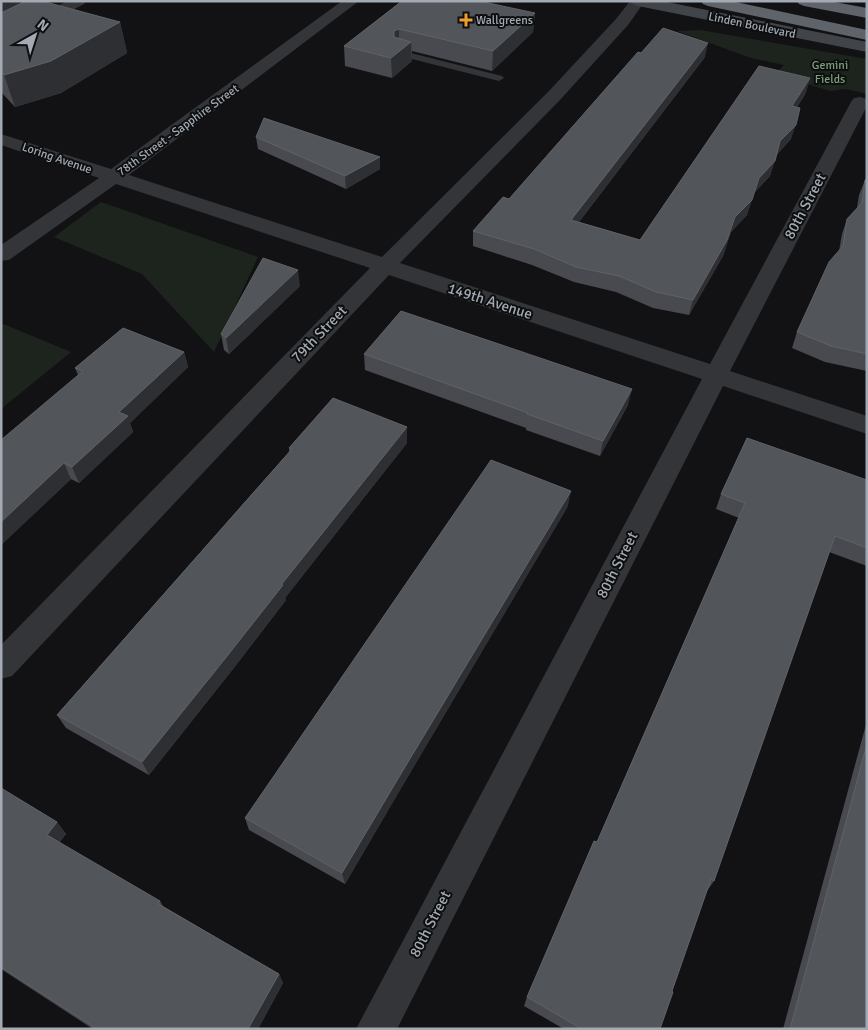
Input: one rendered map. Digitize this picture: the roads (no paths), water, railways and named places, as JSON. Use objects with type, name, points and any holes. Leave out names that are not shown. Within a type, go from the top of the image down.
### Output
[{"type":"highway","name":"Linden Boulevard","points":[[708,1],[867,35]]},
{"type":"highway","points":[[804,1],[867,13]]},
{"type":"street","points":[[1,43],[79,1]]},
{"type":"street","name":"78th Street - Sapphire Street","points":[[1,255],[114,177],[352,1]]},
{"type":"street","name":"Linden Boulevard","points":[[638,1],[867,47]]},
{"type":"street","name":"79th Street","points":[[1,666],[384,267],[554,96],[622,22],[638,1]]},
{"type":"street","name":"80th Street","points":[[376,1029],[860,102]]},
{"type":"street","name":"Loring Avenue","points":[[1,139],[114,177]]},
{"type":"street","name":"149th Avenue","points":[[114,177],[867,425]]},
{"type":"lane","points":[[399,53],[499,78]]},
{"type":"place","name":"Wallgreens","points":[[466,20]]},
{"type":"park label","name":"Gemini Fields","points":[[830,72]]}]
